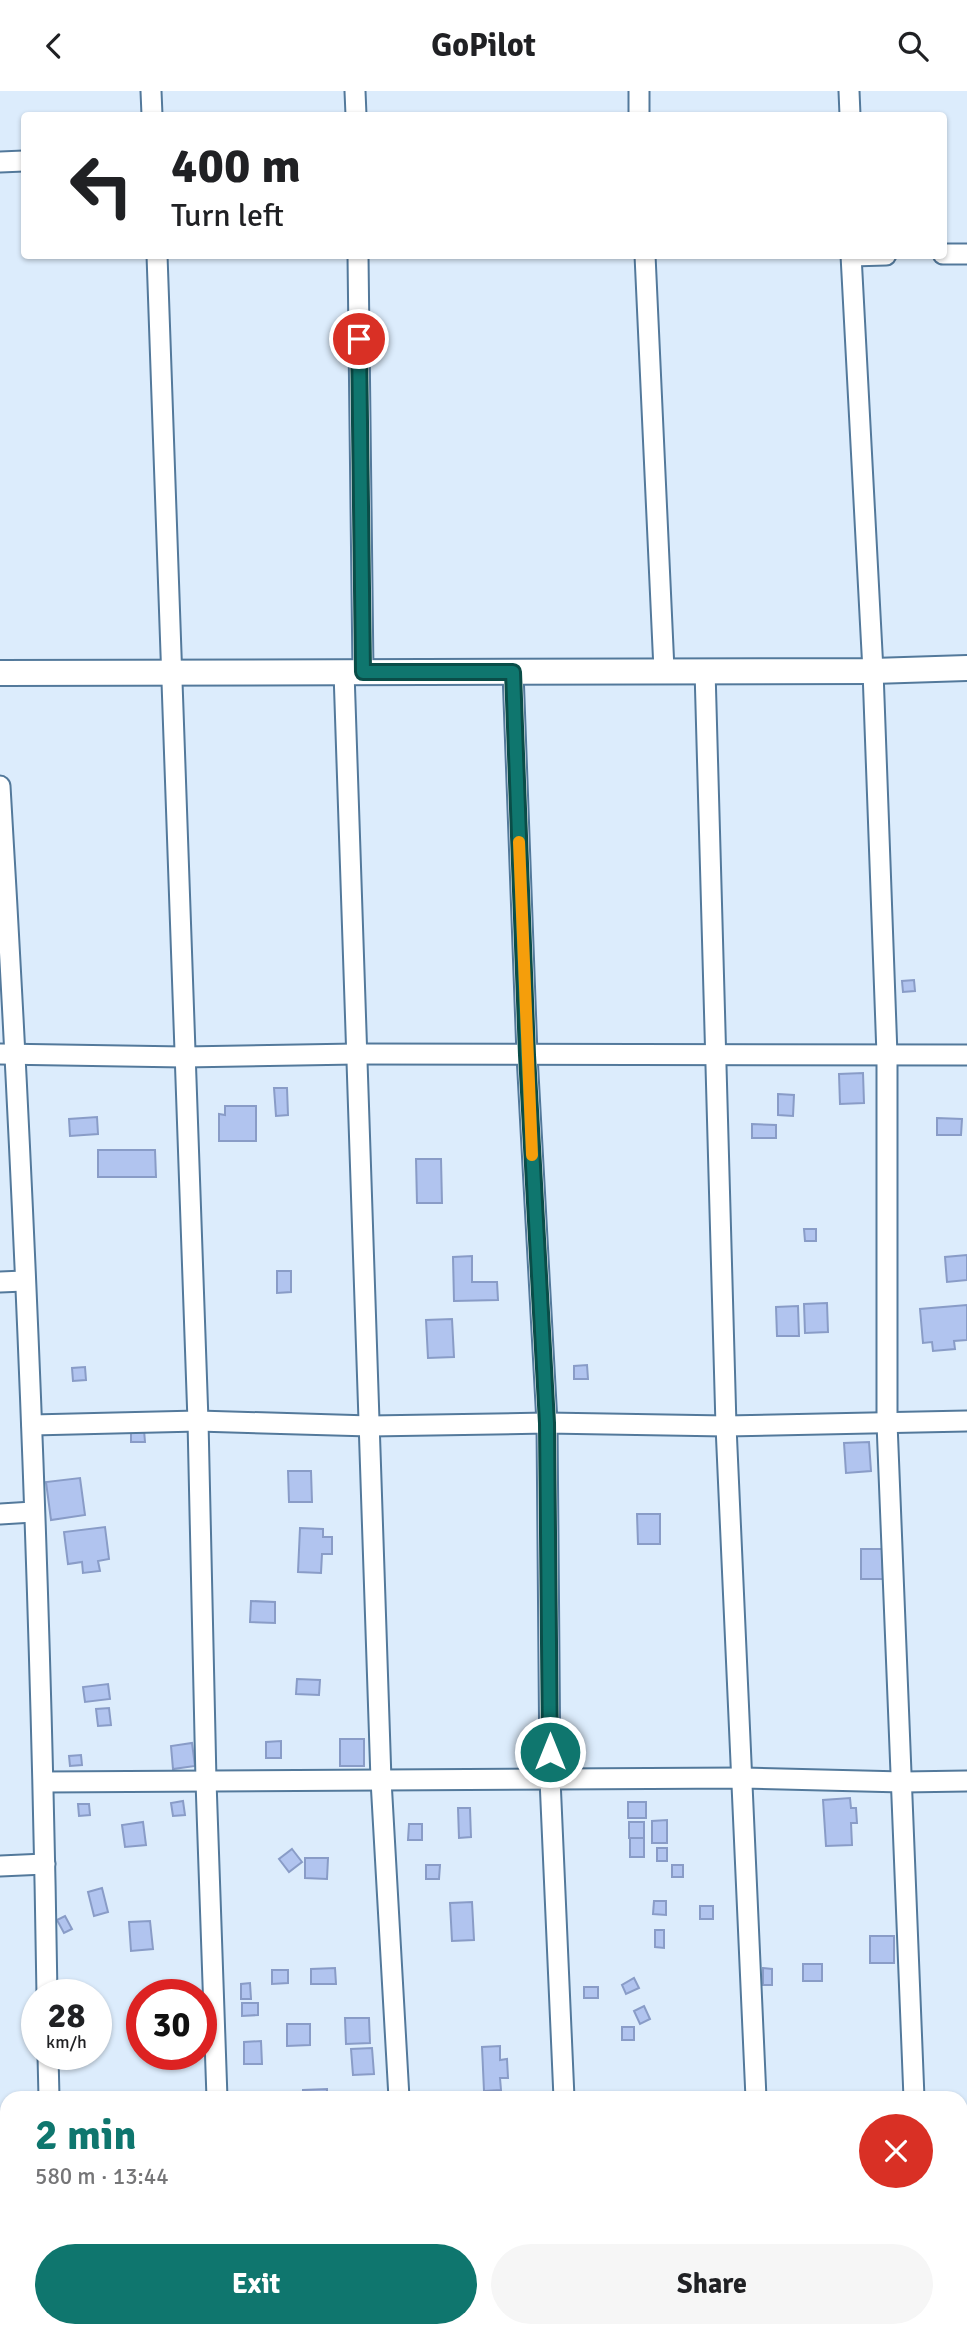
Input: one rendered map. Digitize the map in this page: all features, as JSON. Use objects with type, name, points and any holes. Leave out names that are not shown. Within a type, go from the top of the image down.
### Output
[{"type":"street","points":[[151,91],[152,112]]},
{"type":"street","points":[[355,91],[356,112]]},
{"type":"street","points":[[639,91],[639,112]]},
{"type":"street","points":[[849,91],[850,112]]},
{"type":"street","points":[[0,162],[21,161]]},
{"type":"street","points":[[947,254],[967,254]]},
{"type":"street","points":[[157,259],[198,1421],[217,2091]]},
{"type":"street","points":[[358,259],[353,672],[356,1055],[381,1780],[400,2091]]},
{"type":"street","points":[[645,259],[664,670]]},
{"type":"street","points":[[851,259],[873,671],[887,1055],[887,1423],[915,2091]]},
{"type":"street","points":[[0,673],[967,669]]},
{"type":"street","points":[[705,670],[726,1426],[756,2091]]},
{"type":"street","points":[[513,672],[527,1055],[547,1423],[550,1779],[564,2091]]},
{"type":"street","points":[[0,786],[8,1054],[32,1425],[44,1782],[47,1979]]},
{"type":"street","points":[[8,1054],[184,1057],[967,1055]]},
{"type":"street","points":[[0,1282],[24,1281]]},
{"type":"street","points":[[32,1425],[198,1421],[370,1426],[547,1423],[726,1426],[967,1421]]},
{"type":"street","points":[[0,1514],[33,1512]]},
{"type":"street","points":[[44,1782],[743,1778],[967,1781]]},
{"type":"street","points":[[0,1866],[45,1864]]},
{"type":"street","points":[[48,2070],[49,2091]]},
{"type":"building","points":[[914,980],[915,991],[903,992],[902,981]]},
{"type":"building","points":[[863,1073],[864,1103],[840,1104],[839,1074]]},
{"type":"building","points":[[274,1088],[287,1088],[288,1115],[276,1116]]},
{"type":"building","points":[[778,1094],[794,1095],[793,1116],[778,1115]]},
{"type":"building","points":[[225,1106],[256,1106],[256,1141],[219,1141],[219,1114],[225,1115]]},
{"type":"building","points":[[97,1117],[98,1134],[70,1136],[69,1119]]},
{"type":"building","points":[[937,1118],[962,1119],[961,1135],[937,1135]]},
{"type":"building","points":[[752,1124],[776,1125],[776,1138],[752,1138]]},
{"type":"building","points":[[98,1150],[155,1150],[156,1177],[98,1177]]},
{"type":"building","points":[[416,1159],[441,1159],[442,1203],[417,1203]]},
{"type":"building","points":[[804,1229],[816,1229],[816,1241],[805,1241]]},
{"type":"building","points":[[967,1255],[967,1280],[947,1282],[945,1257]]},
{"type":"building","points":[[472,1256],[472,1282],[497,1282],[498,1300],[454,1301],[453,1257]]},
{"type":"building","points":[[277,1271],[291,1271],[291,1292],[277,1293]]},
{"type":"building","points":[[827,1303],[828,1332],[805,1333],[804,1304]]},
{"type":"building","points":[[967,1305],[967,1340],[954,1341],[955,1349],[933,1351],[932,1342],[923,1343],[920,1309]]},
{"type":"building","points":[[798,1306],[799,1336],[777,1336],[776,1307]]},
{"type":"building","points":[[452,1319],[454,1357],[428,1358],[426,1320]]},
{"type":"building","points":[[587,1365],[588,1379],[574,1379],[574,1366]]},
{"type":"building","points":[[85,1367],[86,1380],[73,1381],[72,1368]]},
{"type":"building","points":[[131,1430],[144,1430],[145,1442],[131,1442]]},
{"type":"building","points":[[869,1442],[871,1471],[846,1473],[844,1443]]},
{"type":"building","points":[[288,1471],[311,1471],[312,1502],[289,1502]]},
{"type":"building","points":[[80,1478],[85,1515],[51,1520],[46,1482]]},
{"type":"building","points":[[637,1514],[660,1514],[660,1544],[638,1544]]},
{"type":"building","points":[[105,1527],[109,1559],[98,1561],[100,1571],[83,1573],[82,1562],[68,1564],[64,1532]]},
{"type":"building","points":[[300,1528],[323,1529],[323,1537],[332,1537],[332,1554],[322,1554],[321,1573],[298,1572]]},
{"type":"building","points":[[861,1549],[882,1549],[883,1579],[861,1579]]},
{"type":"building","points":[[251,1601],[275,1602],[275,1623],[250,1622]]},
{"type":"building","points":[[297,1679],[320,1680],[319,1695],[296,1694]]},
{"type":"building","points":[[108,1684],[110,1699],[85,1702],[83,1687]]},
{"type":"building","points":[[109,1708],[111,1725],[98,1726],[96,1709]]},
{"type":"building","points":[[340,1739],[364,1739],[364,1766],[340,1766]]},
{"type":"building","points":[[281,1741],[281,1758],[266,1758],[266,1742]]},
{"type":"building","points":[[192,1743],[195,1766],[173,1769],[171,1746]]},
{"type":"building","points":[[81,1755],[82,1765],[70,1766],[69,1756]]},
{"type":"building","points":[[850,1798],[851,1808],[856,1808],[857,1823],[851,1823],[852,1845],[826,1846],[823,1800]]},
{"type":"building","points":[[183,1801],[185,1815],[173,1816],[171,1803]]},
{"type":"building","points":[[628,1802],[646,1802],[646,1818],[628,1818]]},
{"type":"building","points":[[78,1804],[89,1804],[90,1815],[79,1816]]},
{"type":"building","points":[[458,1808],[470,1808],[471,1837],[459,1838]]},
{"type":"building","points":[[667,1820],[667,1843],[652,1843],[652,1821]]},
{"type":"building","points":[[143,1822],[146,1845],[125,1847],[122,1825]]},
{"type":"building","points":[[629,1822],[644,1822],[644,1838],[629,1838]]},
{"type":"building","points":[[409,1824],[422,1824],[422,1840],[408,1840]]},
{"type":"building","points":[[630,1838],[644,1838],[644,1857],[630,1857]]},
{"type":"building","points":[[657,1848],[667,1848],[667,1861],[657,1861]]},
{"type":"building","points":[[292,1849],[302,1862],[289,1872],[279,1859]]},
{"type":"building","points":[[305,1858],[328,1858],[327,1879],[305,1878]]},
{"type":"building","points":[[426,1865],[440,1865],[439,1879],[426,1879]]},
{"type":"building","points":[[672,1865],[683,1865],[683,1877],[672,1877]]},
{"type":"building","points":[[102,1888],[108,1912],[94,1916],[88,1892]]},
{"type":"building","points":[[654,1901],[666,1901],[666,1915],[653,1914]]},
{"type":"building","points":[[472,1902],[474,1940],[452,1941],[450,1903]]},
{"type":"building","points":[[700,1906],[713,1906],[713,1919],[700,1919]]},
{"type":"building","points":[[65,1916],[72,1929],[64,1933],[57,1920]]},
{"type":"building","points":[[150,1921],[153,1949],[131,1951],[129,1922]]},
{"type":"building","points":[[655,1930],[664,1930],[664,1948],[655,1947]]},
{"type":"building","points":[[870,1936],[894,1936],[894,1963],[870,1963]]},
{"type":"building","points":[[803,1964],[822,1964],[822,1981],[803,1981]]},
{"type":"building","points":[[335,1968],[336,1984],[311,1984],[311,1969]]},
{"type":"building","points":[[763,1968],[772,1969],[772,1985],[763,1985]]},
{"type":"building","points":[[272,1970],[288,1970],[288,1983],[272,1984]]},
{"type":"building","points":[[634,1978],[639,1988],[626,1994],[622,1985]]},
{"type":"building","points":[[250,1983],[251,1999],[241,1999],[241,1984]]},
{"type":"building","points":[[584,1987],[598,1987],[598,1998],[584,1998]]},
{"type":"building","points":[[242,2003],[258,2003],[258,2015],[242,2016]]},
{"type":"building","points":[[644,2006],[650,2019],[640,2024],[634,2011]]},
{"type":"building","points":[[345,2018],[369,2018],[370,2043],[346,2044]]},
{"type":"building","points":[[287,2024],[310,2024],[310,2045],[287,2046]]},
{"type":"building","points":[[622,2027],[634,2027],[634,2040],[622,2040]]},
{"type":"building","points":[[261,2041],[262,2064],[244,2064],[244,2042]]},
{"type":"building","points":[[500,2046],[500,2060],[507,2059],[508,2078],[500,2078],[501,2090],[484,2091],[482,2047]]},
{"type":"building","points":[[372,2048],[374,2074],[353,2075],[351,2049]]},
{"type":"building","points":[[327,2089],[327,2091],[303,2091]]},
{"type":"slow traffic","points":[[519,842],[532,1155]]},
{"type":"route","points":[[359,339],[363,672],[513,672],[527,1055],[547,1423],[550,1752]]}]
